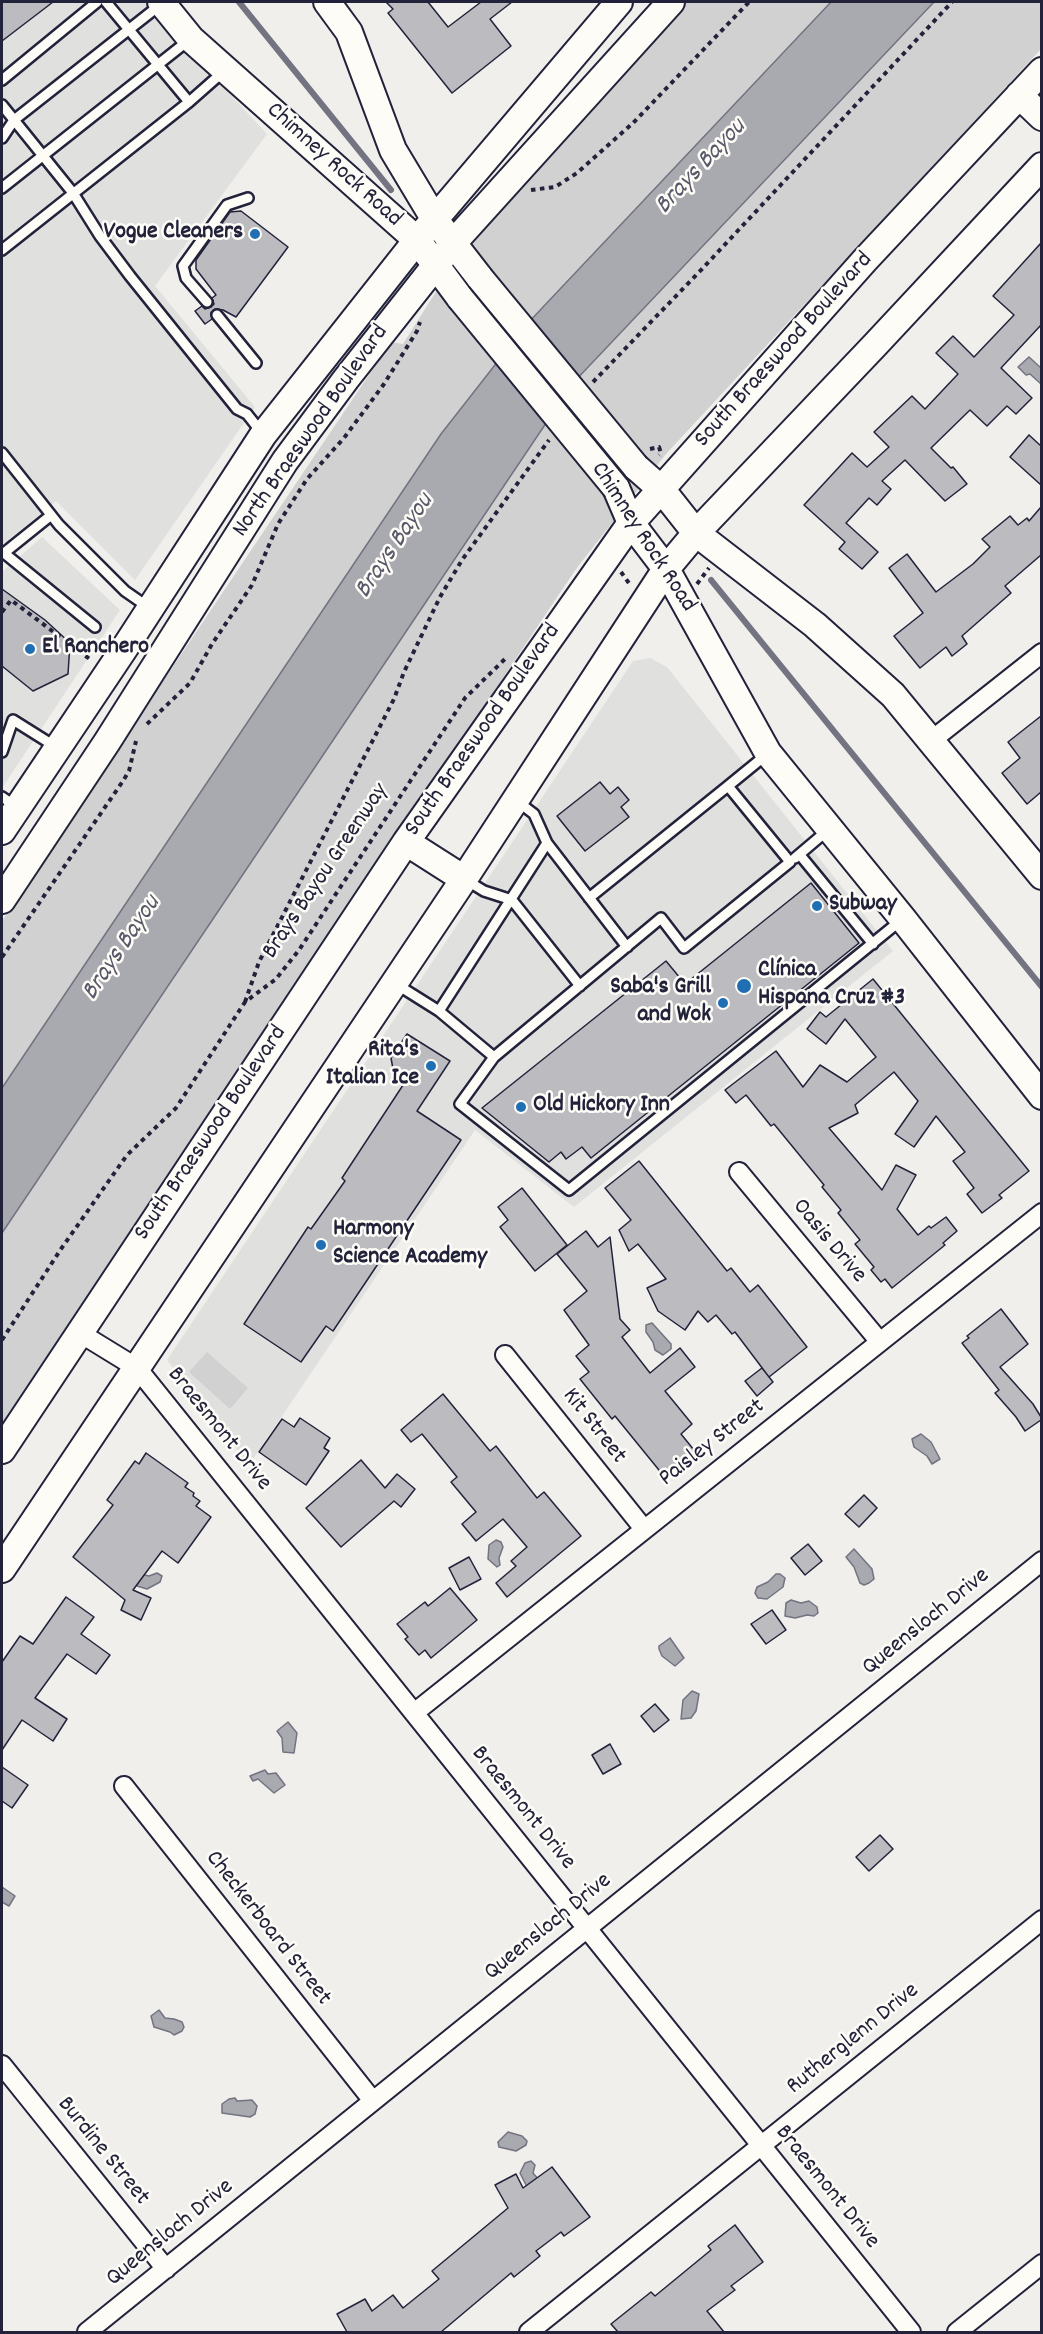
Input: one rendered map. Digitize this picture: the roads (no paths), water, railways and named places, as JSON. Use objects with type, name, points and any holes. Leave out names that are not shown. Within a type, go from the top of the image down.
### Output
[{"type":"main road","name":"Chimney Rock Road","points":[[161,2],[191,39],[417,240],[460,298],[616,488],[631,523],[666,569],[768,753],[903,919],[1041,1096]]},
{"type":"main road","name":"Chimney Rock Road","points":[[327,2],[349,32],[393,150],[435,220],[480,278],[636,466],[662,490],[696,533],[815,625],[893,695],[1041,876]]},
{"type":"main road","name":"North Braeswood Boulevard","points":[[2,831],[9,803],[58,748],[263,435],[417,240],[619,2]]},
{"type":"main road","name":"North Braeswood Boulevard","points":[[2,900],[107,742],[285,461],[346,379],[454,242],[671,2]]},
{"type":"main road","name":"South Braeswood Boulevard","points":[[2,1450],[406,842],[631,523],[865,260],[1041,71]]},
{"type":"main road","points":[[1019,95],[1041,117]]},
{"type":"main road","points":[[2,1569],[464,879],[666,569],[696,533],[876,345],[1041,166]]},
{"type":"main road","points":[[406,842],[464,879]]},
{"type":"street","points":[[932,740],[1041,653]]},
{"type":"street","name":"Oasis Drive","points":[[739,1172],[880,1342]]},
{"type":"street","name":"Paisley Street","points":[[414,1713],[1041,1213]]},
{"type":"street","name":"Braesmont Drive","points":[[80,1333],[137,1368],[911,2332]]},
{"type":"street","name":"Kit Street","points":[[505,1354],[644,1529]]},
{"type":"street","name":"Queensloch Drive","points":[[87,2332],[1041,1562]]},
{"type":"street","name":"Checkerboard Street","points":[[124,1786],[373,2101]]},
{"type":"street","name":"Rutherglenn Drive","points":[[529,2332],[1041,1920]]},
{"type":"street","name":"Burdine Street","points":[[2,2065],[166,2268]]},
{"type":"street","points":[[957,2332],[1041,2264]]},
{"type":"lane","points":[[2,80],[97,2]]},
{"type":"lane","points":[[106,2],[189,102]]},
{"type":"lane","points":[[2,138],[14,120],[161,2]]},
{"type":"lane","points":[[2,188],[191,39]]},
{"type":"lane","points":[[2,250],[189,102],[225,70]]},
{"type":"lane","points":[[2,105],[73,193],[100,236],[130,276],[237,409],[247,414],[263,435]]},
{"type":"lane","points":[[207,302],[186,278],[183,266],[227,205],[249,198]]},
{"type":"lane","points":[[217,315],[256,363]]},
{"type":"lane","points":[[2,453],[50,516],[125,591],[150,608]]},
{"type":"lane","points":[[50,516],[3,554],[95,627]]},
{"type":"lane","points":[[2,750],[14,720],[58,748]]},
{"type":"lane","points":[[589,898],[768,753]]},
{"type":"lane","points":[[728,786],[790,862]]},
{"type":"lane","points":[[515,800],[534,814],[547,843],[627,946]]},
{"type":"lane","points":[[830,829],[684,948],[661,918],[494,1057],[460,1104],[569,1190],[903,919]]},
{"type":"lane","points":[[439,1011],[547,843]]},
{"type":"lane","points":[[800,855],[873,944]]},
{"type":"lane","points":[[464,879],[484,891],[512,900],[580,986]]},
{"type":"lane","points":[[394,982],[439,1011],[494,1057]]},
{"type":"water","name":"Brays Bayou","points":[[831,2],[934,2],[573,383],[2,1233],[2,1088],[441,434],[527,324]]},
{"type":"water","points":[[1029,357],[1041,368],[1041,384],[1018,367]]},
{"type":"water","points":[[652,1323],[671,1344],[671,1349],[663,1355],[655,1350],[646,1332],[646,1325]]},
{"type":"water","points":[[921,1434],[931,1442],[940,1459],[932,1464],[927,1456],[914,1447],[912,1439]]},
{"type":"water","points":[[496,1540],[501,1542],[503,1547],[499,1558],[500,1565],[497,1567],[488,1559],[489,1545]]},
{"type":"water","points":[[854,1549],[872,1569],[874,1579],[864,1585],[860,1583],[854,1567],[846,1557]]},
{"type":"water","points":[[157,1573],[162,1576],[160,1582],[147,1589],[137,1586],[141,1574],[149,1576]]},
{"type":"water","points":[[776,1574],[785,1578],[783,1587],[767,1599],[758,1598],[755,1593],[757,1587],[768,1582]]},
{"type":"water","points":[[791,1600],[801,1603],[809,1601],[817,1607],[818,1613],[814,1616],[795,1618],[785,1616],[786,1603]]},
{"type":"water","points":[[670,1638],[684,1658],[675,1666],[662,1656],[659,1649],[659,1646]]},
{"type":"water","points":[[692,1691],[699,1694],[696,1711],[691,1718],[681,1719],[683,1700]]},
{"type":"water","points":[[288,1722],[297,1733],[294,1753],[283,1752],[282,1738],[277,1731]]},
{"type":"water","points":[[265,1770],[268,1774],[276,1773],[285,1785],[274,1793],[258,1779],[253,1781],[250,1776]]},
{"type":"water","points":[[2,1887],[15,1896],[9,1906],[2,1902]]},
{"type":"water","points":[[159,2010],[165,2018],[182,2022],[184,2027],[182,2031],[174,2035],[154,2027],[151,2016]]},
{"type":"water","points":[[235,2098],[237,2101],[252,2100],[257,2106],[255,2114],[250,2117],[222,2113],[222,2104]]},
{"type":"water","points":[[508,2132],[522,2136],[527,2141],[526,2145],[516,2151],[499,2147],[498,2142]]},
{"type":"water","points":[[531,2161],[535,2165],[533,2173],[539,2180],[528,2189],[520,2173],[525,2163]]},
{"type":"waterway","points":[[239,2],[391,190]]},
{"type":"waterway","points":[[711,580],[1042,987]]},
{"type":"place","name":"Vogue Cleaners","points":[[255,234]]},
{"type":"place","name":"El Ranchero","points":[[30,649]]},
{"type":"place","name":"Subway","points":[[817,906]]},
{"type":"place","name":"Clínica Hispana Cruz #3","points":[[744,986]]},
{"type":"place","name":"Saba's Grill and Wok","points":[[723,1003]]},
{"type":"place","name":"Rita's Italian Ice","points":[[431,1066]]},
{"type":"place","name":"Old Hickory Inn","points":[[521,1107]]},
{"type":"place","name":"Harmony Science Academy","points":[[321,1245]]}]
